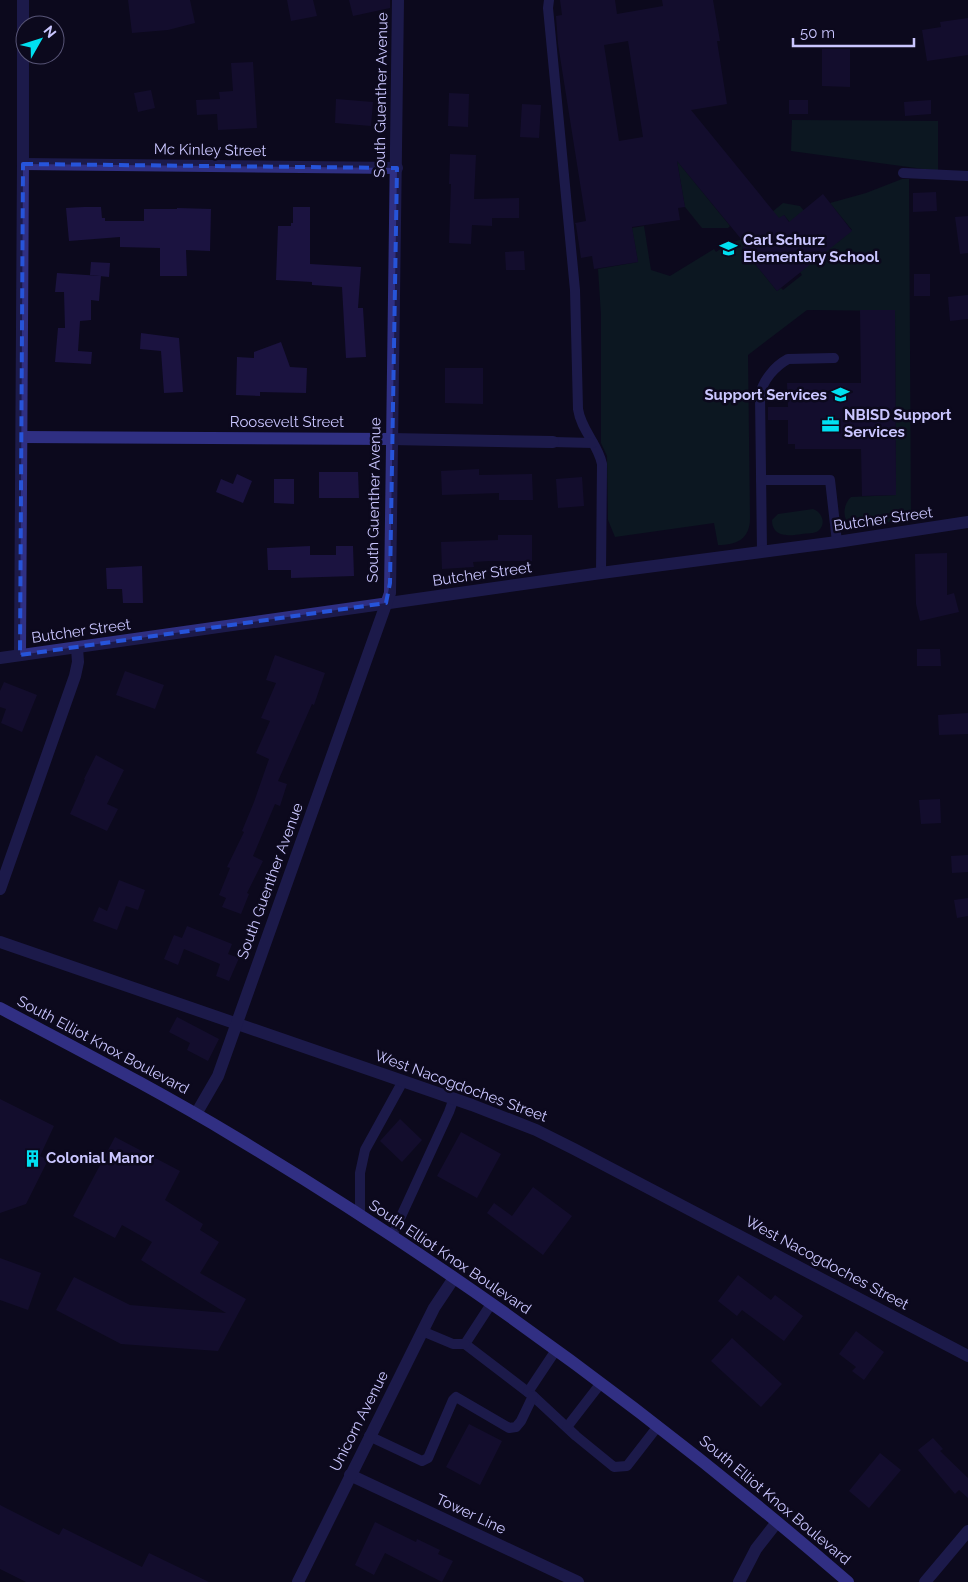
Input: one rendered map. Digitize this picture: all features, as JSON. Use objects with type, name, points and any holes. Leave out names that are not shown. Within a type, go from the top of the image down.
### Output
[{"type":"main road","name":"South Elliot Knox Boulevard","points":[[0,1008],[196,1114],[360,1214],[556,1350],[694,1453],[848,1582]]},
{"type":"street","points":[[20,655],[23,0]]},
{"type":"street","name":"South Guenther Avenue","points":[[196,1114],[214,1084],[236,1024],[386,603],[390,583],[398,0]]},
{"type":"street","name":"Mc Kinley Street","points":[[23,164],[397,168]]},
{"type":"street","name":"Roosevelt Street","points":[[22,437],[552,442]]},
{"type":"street","name":"Butcher Street","points":[[0,658],[602,573],[837,542],[968,522]]},
{"type":"street","points":[[0,889],[75,676],[78,662],[77,648]]},
{"type":"street","name":"West Nacogdoches Street","points":[[0,942],[505,1117],[574,1149],[968,1356]]},
{"type":"street","name":"Unicorn Avenue","points":[[298,1582],[422,1331],[434,1308],[454,1278]]},
{"type":"street","name":"Tower Line","points":[[350,1475],[578,1582]]},
{"type":"street","points":[[739,1582],[756,1549],[776,1522]]},
{"type":"street","points":[[925,1582],[968,1531]]},
{"type":"lane","points":[[549,0],[548,8],[575,290],[578,409],[582,423],[600,454],[602,464],[602,573]]},
{"type":"lane","points":[[903,172],[968,176]]},
{"type":"lane","points":[[762,552],[760,395],[764,382],[788,359],[834,358]]},
{"type":"lane","points":[[552,442],[593,443]]},
{"type":"lane","points":[[761,480],[830,480],[837,542]]},
{"type":"lane","points":[[360,1214],[360,1173],[365,1150],[403,1081]]},
{"type":"lane","points":[[392,1236],[450,1112],[454,1098]]},
{"type":"lane","points":[[465,1344],[491,1304]]},
{"type":"lane","points":[[422,1331],[453,1344],[465,1344],[531,1394],[614,1467],[627,1466],[658,1426]]},
{"type":"lane","points":[[369,1436],[422,1460],[426,1460],[456,1397],[509,1428],[516,1427],[521,1421],[531,1394],[556,1350]]},
{"type":"lane","points":[[567,1427],[601,1383]]},
{"type":"highlighted area","points":[[23,164],[397,168],[390,583],[386,603],[20,655]]},
{"type":"green space","points":[[792,120],[938,121],[938,171],[791,151]]},
{"type":"green space","points":[[677,161],[730,226],[728,228],[702,228],[685,207]]},
{"type":"green space","points":[[902,179],[909,179],[911,519],[853,527],[847,521],[844,513],[846,504],[851,497],[896,495],[895,311],[807,310],[748,355],[750,518],[748,531],[745,536],[731,544],[718,545],[714,523],[615,537],[608,520],[607,456],[601,443],[601,315],[598,269],[638,262],[632,228],[644,226],[651,270],[670,276],[714,249],[716,252],[734,242],[754,238],[742,248],[777,291],[781,288],[783,290],[802,275],[800,272],[818,257],[784,215],[766,229],[761,221],[783,203],[800,206],[821,231],[837,243],[852,230],[830,203],[866,193]]},
{"type":"green space","points":[[813,509],[821,515],[823,522],[821,528],[816,532],[787,535],[778,533],[773,526],[772,520],[778,514]]},
{"type":"building","points":[[128,0],[190,0],[195,23],[168,30],[132,33]]},
{"type":"building","points":[[287,0],[313,0],[317,16],[291,21]]},
{"type":"building","points":[[349,0],[390,0],[390,8],[353,16]]},
{"type":"building","points":[[560,0],[615,0],[617,14],[663,6],[662,0],[713,0],[720,41],[717,41],[727,104],[691,110],[779,218],[784,215],[789,222],[823,194],[852,231],[777,291],[742,248],[746,245],[677,161],[685,207],[678,208],[680,220],[632,227],[638,262],[594,269],[592,256],[581,258],[575,223],[586,221],[558,44],[556,16],[562,15]],"holes":[[[628,41],[643,137],[619,141],[604,45]]]},
{"type":"building","points":[[968,18],[968,55],[927,61],[922,30],[941,27],[940,22]]},
{"type":"building","points":[[822,49],[850,49],[850,87],[822,86]]},
{"type":"building","points":[[253,62],[257,128],[218,130],[217,114],[197,115],[196,100],[220,99],[219,92],[233,91],[231,63]]},
{"type":"building","points":[[151,90],[155,108],[138,112],[134,93]]},
{"type":"building","points":[[449,93],[469,94],[468,127],[448,126]]},
{"type":"building","points":[[336,99],[373,102],[371,126],[335,123]]},
{"type":"building","points":[[789,100],[808,100],[808,114],[789,114]]},
{"type":"building","points":[[931,100],[931,114],[905,116],[904,102]]},
{"type":"building","points":[[522,104],[541,105],[539,138],[520,137]]},
{"type":"building","points":[[450,154],[476,155],[474,199],[519,198],[519,218],[492,218],[492,226],[472,225],[471,244],[449,243]]},
{"type":"building","points":[[936,192],[937,211],[913,212],[913,193]]},
{"type":"building","points":[[101,207],[102,218],[105,218],[105,221],[144,221],[144,209],[211,209],[210,251],[186,250],[187,276],[160,276],[160,248],[120,247],[120,237],[69,241],[66,208]]},
{"type":"building","points":[[293,207],[310,207],[310,264],[361,267],[358,308],[363,308],[366,357],[346,358],[342,287],[312,285],[312,282],[276,280],[278,226],[291,226],[291,223],[293,223]]},
{"type":"building","points":[[968,216],[968,253],[960,254],[955,217]]},
{"type":"building","points":[[524,251],[525,270],[506,270],[505,252]]},
{"type":"building","points":[[91,262],[110,263],[109,277],[90,275]]},
{"type":"building","points":[[57,273],[101,276],[99,301],[91,300],[91,320],[80,321],[78,351],[92,352],[91,364],[55,362],[58,328],[65,328],[64,292],[55,292]]},
{"type":"building","points":[[914,274],[930,274],[930,296],[914,296]]},
{"type":"building","points":[[968,295],[968,319],[950,321],[948,297]]},
{"type":"building","name":"Support Services","points":[[860,310],[895,310],[896,495],[862,496],[861,449],[795,449],[795,444],[788,444],[788,420],[768,420],[768,407],[788,407],[787,383],[861,383]]},
{"type":"building","points":[[141,333],[179,338],[183,392],[164,393],[161,351],[140,349]]},
{"type":"building","points":[[281,342],[290,367],[307,368],[306,393],[260,392],[260,396],[236,395],[237,357],[254,358],[254,352]]},
{"type":"building","points":[[445,368],[483,368],[483,404],[445,403]]},
{"type":"building","points":[[479,469],[479,475],[532,474],[533,500],[499,500],[499,493],[442,495],[441,471]]},
{"type":"building","points":[[319,472],[358,472],[359,498],[319,498]]},
{"type":"building","points":[[237,474],[252,481],[243,503],[216,492],[221,479],[233,484]]},
{"type":"building","points":[[582,477],[584,506],[558,508],[556,479]]},
{"type":"building","points":[[274,479],[294,479],[294,504],[274,503]]},
{"type":"building","points":[[498,535],[532,535],[532,561],[473,562],[474,567],[442,569],[441,542],[498,540]]},
{"type":"building","points":[[310,546],[310,555],[336,555],[336,546],[353,546],[354,576],[291,578],[291,570],[268,570],[267,548]]},
{"type":"building","points":[[947,553],[947,595],[954,593],[959,612],[920,621],[916,604],[915,554]]},
{"type":"building","points":[[142,566],[143,603],[123,603],[122,589],[107,589],[106,568]]},
{"type":"building","points":[[917,649],[940,649],[941,666],[917,666]]},
{"type":"building","points":[[275,655],[325,673],[314,705],[312,704],[278,781],[287,784],[280,806],[275,804],[253,856],[263,861],[247,893],[249,894],[241,914],[222,907],[226,898],[219,895],[230,868],[227,867],[244,832],[242,831],[269,759],[256,753],[270,721],[261,718],[276,683],[266,680]]},
{"type":"building","points":[[125,671],[164,685],[155,709],[116,695]]},
{"type":"building","points":[[4,682],[37,695],[22,732],[1,723],[6,709],[0,707],[0,691]]},
{"type":"building","points":[[968,713],[968,734],[939,735],[938,715]]},
{"type":"building","points":[[96,755],[124,770],[107,804],[118,809],[107,831],[70,814]]},
{"type":"building","points":[[940,799],[941,823],[921,824],[919,800]]},
{"type":"building","points":[[968,855],[968,872],[952,873],[951,856]]},
{"type":"building","points":[[119,880],[145,890],[138,910],[126,906],[117,930],[93,921],[99,907],[107,911]]},
{"type":"building","points":[[968,898],[968,916],[957,918],[954,900]]},
{"type":"building","points":[[187,926],[232,944],[228,954],[239,958],[229,981],[216,976],[220,964],[184,949],[178,965],[164,959],[174,935],[182,938]]},
{"type":"building","points":[[177,1017],[219,1039],[208,1061],[187,1050],[190,1043],[169,1032]]},
{"type":"building","name":"Colonial Manor","points":[[0,1099],[54,1126],[40,1156],[48,1160],[26,1204],[0,1213]]},
{"type":"building","points":[[400,1119],[422,1140],[402,1162],[380,1141]]},
{"type":"building","points":[[461,1132],[501,1154],[477,1198],[437,1176]]},
{"type":"building","points":[[115,1137],[180,1171],[165,1200],[203,1224],[200,1230],[219,1242],[200,1273],[246,1299],[218,1351],[121,1344],[56,1310],[74,1277],[130,1305],[226,1313],[141,1260],[152,1242],[122,1225],[115,1238],[73,1216]]},
{"type":"building","points":[[533,1187],[572,1216],[543,1255],[487,1213],[494,1203],[512,1216]]},
{"type":"building","points":[[0,1258],[41,1273],[28,1310],[0,1300]]},
{"type":"building","points":[[738,1275],[771,1300],[775,1295],[803,1316],[784,1341],[742,1310],[737,1316],[718,1301]]},
{"type":"building","points":[[856,1331],[884,1352],[864,1380],[852,1371],[856,1367],[839,1354]]},
{"type":"building","points":[[732,1338],[782,1384],[761,1407],[711,1361]]},
{"type":"building","points":[[469,1424],[502,1441],[480,1485],[446,1467]]},
{"type":"building","points":[[933,1438],[943,1449],[940,1451],[968,1478],[968,1498],[959,1490],[955,1494],[918,1450]]},
{"type":"building","points":[[880,1453],[901,1470],[869,1508],[849,1491]]},
{"type":"building","points":[[0,1505],[59,1535],[63,1528],[142,1567],[149,1553],[209,1582],[26,1582],[0,1569]]},
{"type":"building","points":[[375,1522],[416,1542],[417,1539],[440,1550],[438,1554],[453,1561],[442,1582],[385,1553],[374,1575],[355,1565]]},
{"type":"place","name":"Carl Schurz Elementary School","points":[[729,249]]},
{"type":"place","name":"Support Services","points":[[841,395]]},
{"type":"place","name":"NBISD Support Services","points":[[830,424]]},
{"type":"place","name":"Colonial Manor","points":[[32,1158]]}]
